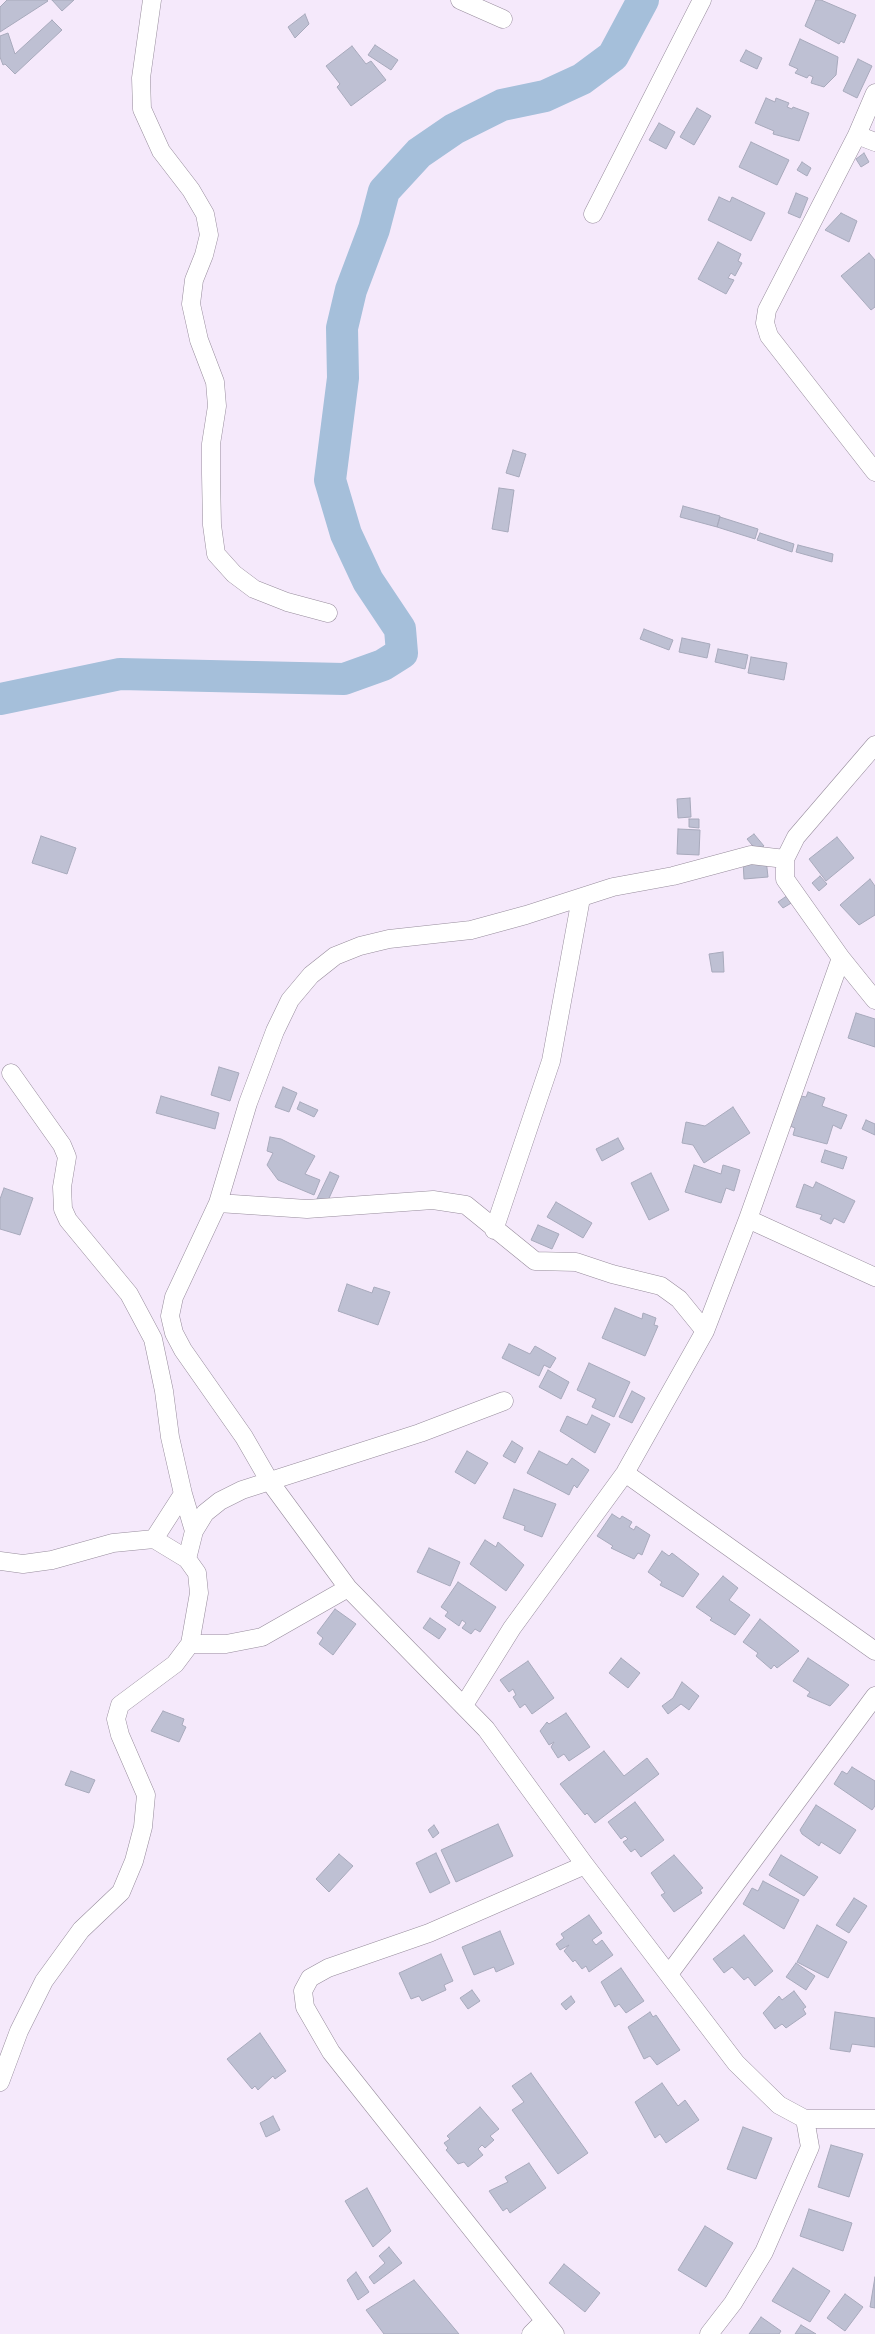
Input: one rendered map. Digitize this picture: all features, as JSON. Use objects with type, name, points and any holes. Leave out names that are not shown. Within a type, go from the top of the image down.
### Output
[{"type":"street","points":[[152,0],[141,78],[142,109],[162,151],[191,190],[205,214],[209,235],[204,255],[194,280],[191,304],[199,340],[215,382],[217,406],[211,444],[211,474],[212,525],[216,554],[234,574],[254,589],[287,602],[328,614]]},
{"type":"street","points":[[460,0],[503,19]]},
{"type":"street","points":[[593,214],[702,0]]},
{"type":"street","points":[[874,466],[770,336],[765,323],[767,310],[857,134],[875,94]]},
{"type":"street","points":[[857,134],[875,142]]},
{"type":"street","points":[[875,745],[796,837],[785,859],[785,879],[841,958],[875,1000]]},
{"type":"street","points":[[785,859],[751,854],[673,876],[613,887],[471,930],[390,939],[360,946],[335,956],[312,975],[290,1000],[275,1031],[248,1103],[218,1203],[174,1297],[170,1316],[174,1333],[183,1350],[244,1437],[270,1482],[348,1588],[486,1729],[585,1865],[736,2063],[779,2105],[805,2119],[875,2119]]},
{"type":"street","points":[[494,1230],[551,1061],[581,898]]},
{"type":"street","points":[[464,1705],[512,1628],[625,1473],[705,1331],[748,1219],[841,958]]},
{"type":"street","points":[[11,1073],[62,1145],[67,1156],[62,1188],[63,1209],[68,1220],[129,1294],[153,1339],[183,1494],[194,1531]]},
{"type":"street","points":[[218,1203],[307,1209],[433,1200],[466,1205],[494,1230],[535,1261],[576,1262],[612,1274],[661,1286],[679,1299],[705,1331]]},
{"type":"street","points":[[748,1219],[875,1277]]},
{"type":"street","points":[[188,1559],[194,1531],[205,1513],[220,1501],[242,1490],[420,1432],[504,1401]]},
{"type":"street","points":[[625,1473],[875,1651]]},
{"type":"street","points":[[154,1539],[183,1494]]},
{"type":"street","points":[[0,1561],[23,1564],[52,1560],[113,1543],[154,1539],[188,1559],[197,1573],[199,1593],[190,1644],[175,1664],[120,1705],[116,1719],[120,1735],[146,1795],[143,1827],[134,1861],[121,1892],[81,1930],[44,1981],[19,2031],[0,2082]]},
{"type":"street","points":[[190,1644],[226,1644],[262,1636],[348,1588]]},
{"type":"street","points":[[669,1974],[875,1696]]},
{"type":"street","points":[[531,2334],[549,2328],[331,2052],[305,2007],[302,1991],[310,1978],[328,1968],[429,1933],[585,1865]]},
{"type":"street","points":[[805,2119],[810,2147]]},
{"type":"street","points":[[709,2334],[733,2303],[764,2252],[810,2147],[829,2120]]},
{"type":"building","points":[[7,0],[48,1],[0,32],[0,7]]},
{"type":"building","points":[[52,0],[74,0],[62,11]]},
{"type":"building","points":[[816,0],[821,0],[856,15],[844,43],[841,41],[839,44],[805,26]]},
{"type":"building","points":[[305,14],[309,24],[295,38],[288,27]]},
{"type":"building","points":[[52,20],[62,30],[15,74],[5,64],[3,65],[0,57],[0,36],[8,33],[15,54]]},
{"type":"building","points":[[800,39],[838,57],[836,75],[824,87],[811,83],[813,77],[809,75],[807,78],[795,73],[798,69],[789,65]]},
{"type":"building","points":[[375,45],[398,60],[391,70],[368,55]]},
{"type":"building","points":[[352,46],[366,64],[371,61],[386,80],[351,106],[337,87],[340,84],[326,66]]},
{"type":"building","points":[[746,50],[762,58],[757,69],[740,61]]},
{"type":"building","points":[[858,59],[872,66],[857,98],[843,91]]},
{"type":"building","points":[[766,98],[775,102],[776,98],[789,103],[787,107],[792,109],[793,107],[809,113],[799,141],[773,134],[774,131],[755,123]]},
{"type":"building","points":[[697,108],[711,116],[694,145],[680,137]]},
{"type":"building","points":[[659,123],[675,132],[666,149],[649,140]]},
{"type":"building","points":[[751,142],[789,160],[777,185],[739,167]]},
{"type":"building","points":[[864,153],[869,162],[861,167],[856,159]]},
{"type":"building","points":[[802,162],[811,168],[807,176],[797,170]]},
{"type":"building","points":[[796,193],[808,198],[800,218],[788,213]]},
{"type":"building","points":[[719,197],[730,202],[732,197],[765,213],[751,241],[708,220]]},
{"type":"building","points":[[841,213],[857,221],[849,242],[825,230]]},
{"type":"building","points":[[718,242],[741,254],[738,261],[742,263],[735,276],[731,273],[728,278],[734,280],[726,294],[698,279]]},
{"type":"building","points":[[869,253],[875,260],[875,307],[871,310],[841,276]]},
{"type":"building","points":[[513,450],[526,454],[519,477],[506,473]]},
{"type":"building","points":[[499,488],[514,490],[508,532],[492,529]]},
{"type":"building","points":[[683,506],[720,516],[717,527],[680,517]]},
{"type":"building","points":[[720,517],[758,529],[755,539],[717,527]]},
{"type":"building","points":[[760,533],[794,544],[792,552],[757,540]]},
{"type":"building","points":[[798,545],[833,554],[832,562],[796,552]]},
{"type":"building","points":[[644,629],[673,640],[669,650],[640,639]]},
{"type":"building","points":[[682,638],[710,644],[707,658],[679,652]]},
{"type":"building","points":[[718,649],[748,655],[745,669],[715,662]]},
{"type":"building","points":[[751,657],[787,663],[784,680],[748,673]]},
{"type":"building","points":[[690,798],[691,817],[678,818],[677,799]]},
{"type":"building","points":[[689,819],[699,819],[699,828],[689,827]]},
{"type":"building","points":[[678,829],[700,830],[699,855],[677,854]]},
{"type":"building","points":[[754,834],[764,846],[757,851],[747,839]]},
{"type":"building","points":[[41,836],[76,848],[67,874],[32,863]]},
{"type":"building","points":[[837,837],[854,858],[826,881],[809,859]]},
{"type":"building","points":[[766,859],[768,877],[744,879],[743,861]]},
{"type":"building","points":[[820,876],[827,884],[819,891],[812,883]]},
{"type":"building","points":[[870,879],[875,886],[875,915],[859,925],[840,905]]},
{"type":"building","points":[[788,895],[793,902],[783,908],[778,902]]},
{"type":"building","points":[[723,952],[724,972],[712,972],[709,954]]},
{"type":"building","points":[[856,1013],[875,1019],[875,1047],[848,1038]]},
{"type":"building","points":[[219,1067],[239,1073],[230,1101],[211,1095]]},
{"type":"building","points":[[283,1087],[297,1093],[289,1112],[275,1107]]},
{"type":"building","points":[[808,1092],[825,1098],[822,1106],[847,1115],[841,1129],[833,1125],[827,1144],[793,1135],[795,1128],[790,1126],[801,1096],[806,1097]]},
{"type":"building","points":[[161,1096],[219,1113],[215,1129],[156,1113]]},
{"type":"building","points":[[300,1102],[318,1110],[314,1117],[297,1109]]},
{"type":"building","points":[[733,1107],[750,1133],[704,1163],[693,1145],[682,1143],[686,1122],[705,1126]]},
{"type":"building","points":[[866,1120],[875,1124],[875,1135],[862,1129]]},
{"type":"building","points":[[270,1137],[281,1139],[315,1156],[305,1174],[320,1180],[314,1195],[278,1180],[267,1165],[273,1153],[267,1151]]},
{"type":"building","points":[[618,1138],[624,1149],[602,1161],[596,1149]]},
{"type":"building","points":[[825,1150],[847,1157],[843,1169],[821,1162]]},
{"type":"building","points":[[694,1165],[721,1174],[723,1165],[740,1170],[734,1191],[726,1188],[721,1203],[685,1192]]},
{"type":"building","points":[[330,1172],[339,1176],[326,1205],[316,1201]]},
{"type":"building","points":[[651,1173],[669,1210],[649,1220],[631,1183]]},
{"type":"building","points":[[816,1182],[855,1201],[844,1223],[834,1218],[831,1224],[820,1219],[822,1215],[796,1207],[804,1184],[813,1188]]},
{"type":"building","points":[[4,1188],[33,1198],[20,1235],[0,1229],[0,1199]]},
{"type":"building","points":[[556,1202],[592,1223],[583,1238],[547,1217]]},
{"type":"building","points":[[538,1225],[559,1234],[552,1249],[531,1240]]},
{"type":"building","points":[[347,1284],[372,1293],[374,1287],[390,1292],[378,1325],[338,1311]]},
{"type":"building","points":[[615,1308],[642,1319],[643,1313],[656,1318],[654,1325],[658,1326],[645,1356],[602,1338]]},
{"type":"building","points":[[509,1344],[530,1354],[535,1346],[556,1358],[550,1368],[544,1365],[539,1376],[502,1358]]},
{"type":"building","points":[[589,1363],[630,1382],[614,1417],[592,1407],[596,1399],[577,1390]]},
{"type":"building","points":[[548,1370],[569,1382],[561,1399],[539,1387]]},
{"type":"building","points":[[632,1391],[645,1398],[632,1423],[619,1417]]},
{"type":"building","points":[[592,1415],[610,1424],[595,1453],[560,1431],[567,1416],[587,1425]]},
{"type":"building","points":[[512,1441],[523,1448],[515,1463],[503,1456]]},
{"type":"building","points":[[467,1451],[488,1463],[475,1484],[455,1472]]},
{"type":"building","points":[[539,1451],[567,1465],[572,1458],[589,1470],[577,1488],[574,1485],[569,1495],[527,1473]]},
{"type":"building","points":[[514,1489],[556,1504],[542,1537],[524,1530],[525,1526],[503,1518]]},
{"type":"building","points":[[612,1514],[620,1519],[622,1516],[632,1522],[629,1527],[634,1530],[636,1526],[650,1535],[642,1555],[638,1553],[634,1559],[611,1548],[613,1546],[597,1536]]},
{"type":"building","points":[[485,1540],[496,1547],[498,1542],[524,1565],[506,1591],[470,1564]]},
{"type":"building","points":[[429,1548],[460,1562],[450,1586],[417,1572]]},
{"type":"building","points":[[662,1551],[669,1556],[672,1553],[699,1574],[683,1597],[660,1585],[662,1582],[648,1572]]},
{"type":"building","points":[[723,1576],[738,1588],[729,1600],[750,1615],[735,1635],[710,1620],[712,1618],[696,1607]]},
{"type":"building","points":[[458,1582],[496,1607],[480,1632],[475,1629],[471,1634],[462,1628],[466,1623],[462,1620],[459,1626],[445,1616],[448,1612],[441,1607]]},
{"type":"building","points":[[335,1609],[356,1624],[333,1655],[319,1644],[323,1638],[317,1633]]},
{"type":"building","points":[[430,1618],[446,1629],[439,1639],[423,1628]]},
{"type":"building","points":[[760,1619],[799,1651],[777,1668],[774,1665],[771,1669],[756,1656],[758,1653],[743,1642]]},
{"type":"building","points":[[621,1658],[640,1673],[628,1688],[609,1673]]},
{"type":"building","points":[[808,1658],[849,1685],[830,1706],[807,1696],[810,1692],[793,1681]]},
{"type":"building","points":[[528,1661],[554,1698],[532,1714],[525,1704],[520,1708],[513,1697],[516,1695],[513,1689],[509,1692],[500,1680]]},
{"type":"building","points":[[682,1682],[699,1696],[689,1710],[681,1704],[668,1714],[662,1706],[673,1698]]},
{"type":"building","points":[[163,1711],[184,1719],[182,1725],[186,1727],[179,1742],[151,1731]]},
{"type":"building","points":[[566,1713],[590,1747],[569,1761],[564,1754],[558,1758],[551,1747],[554,1742],[549,1745],[540,1731],[547,1722],[549,1724]]},
{"type":"building","points":[[604,1751],[624,1776],[647,1758],[659,1774],[595,1823],[587,1813],[585,1815],[560,1784]]},
{"type":"building","points":[[852,1767],[875,1781],[875,1806],[872,1810],[834,1784],[842,1771],[847,1774]]},
{"type":"building","points":[[71,1771],[95,1780],[89,1793],[65,1785]]},
{"type":"building","points":[[635,1802],[664,1840],[641,1857],[635,1849],[631,1852],[623,1842],[628,1839],[625,1836],[621,1839],[608,1822]]},
{"type":"building","points":[[816,1805],[856,1830],[840,1854],[821,1842],[819,1846],[802,1834],[800,1830]]},
{"type":"building","points":[[498,1824],[513,1856],[456,1882],[441,1850]]},
{"type":"building","points":[[434,1825],[439,1833],[433,1838],[428,1830]]},
{"type":"building","points":[[436,1853],[450,1883],[430,1893],[416,1863]]},
{"type":"building","points":[[339,1854],[353,1866],[329,1892],[316,1879]]},
{"type":"building","points":[[674,1855],[703,1888],[700,1890],[702,1893],[674,1912],[661,1895],[665,1893],[651,1873]]},
{"type":"building","points":[[781,1855],[818,1877],[804,1896],[769,1875]]},
{"type":"building","points":[[763,1881],[799,1900],[784,1929],[743,1904],[752,1888],[758,1891]]},
{"type":"building","points":[[854,1898],[867,1906],[849,1933],[836,1925]]},
{"type":"building","points":[[589,1915],[602,1933],[592,1940],[596,1945],[602,1940],[613,1955],[589,1972],[586,1966],[582,1969],[564,1951],[569,1945],[560,1950],[556,1944],[564,1938],[561,1934]]},
{"type":"building","points":[[817,1925],[847,1942],[828,1978],[797,1962]]},
{"type":"building","points":[[500,1931],[514,1964],[496,1972],[494,1967],[474,1975],[462,1947]]},
{"type":"building","points":[[744,1935],[773,1971],[755,1986],[748,1977],[744,1980],[732,1967],[724,1973],[713,1959]]},
{"type":"building","points":[[441,1954],[453,1981],[444,1985],[446,1990],[422,2001],[419,1996],[411,1999],[399,1973]]},
{"type":"building","points":[[796,1963],[815,1976],[806,1990],[786,1977]]},
{"type":"building","points":[[621,1968],[644,2001],[626,2013],[619,2004],[615,2007],[601,1982]]},
{"type":"building","points":[[472,1990],[480,2001],[468,2009],[460,1998]]},
{"type":"building","points":[[794,1991],[806,2007],[803,2009],[806,2014],[786,2028],[782,2024],[775,2029],[763,2013],[779,1996],[782,2000]]},
{"type":"building","points":[[571,1996],[575,2002],[566,2010],[561,2004]]},
{"type":"building","points":[[650,2012],[653,2017],[656,2015],[680,2050],[657,2065],[650,2056],[644,2059],[628,2027]]},
{"type":"building","points":[[835,2012],[875,2018],[875,2047],[852,2044],[850,2052],[830,2049]]},
{"type":"building","points":[[260,2033],[286,2071],[275,2079],[273,2076],[258,2090],[255,2086],[252,2089],[227,2059]]},
{"type":"building","points":[[531,2073],[588,2153],[558,2174],[512,2110],[524,2102],[512,2086]]},
{"type":"building","points":[[662,2083],[678,2106],[685,2100],[699,2120],[666,2143],[660,2134],[655,2138],[635,2102]]},
{"type":"building","points":[[480,2107],[499,2129],[490,2136],[494,2140],[485,2148],[482,2145],[478,2149],[483,2155],[468,2167],[464,2162],[458,2164],[446,2150],[448,2148],[444,2143],[450,2139],[447,2136]]},
{"type":"building","points":[[273,2116],[280,2130],[266,2137],[260,2123]]},
{"type":"building","points":[[743,2127],[772,2138],[756,2179],[727,2169]]},
{"type":"building","points":[[831,2145],[863,2154],[849,2197],[818,2187]]},
{"type":"building","points":[[529,2163],[546,2188],[510,2213],[507,2208],[503,2211],[489,2191],[508,2182],[505,2177]]},
{"type":"building","points":[[367,2188],[391,2231],[373,2247],[345,2201]]},
{"type":"building","points":[[809,2209],[852,2223],[843,2251],[800,2236]]},
{"type":"building","points":[[705,2226],[733,2243],[706,2287],[678,2270]]},
{"type":"building","points":[[389,2247],[402,2263],[374,2284],[369,2277],[385,2263],[379,2256]]},
{"type":"building","points":[[564,2264],[600,2293],[585,2312],[549,2283]]},
{"type":"building","points":[[793,2268],[830,2291],[810,2322],[772,2301]]},
{"type":"building","points":[[356,2272],[369,2292],[358,2300],[347,2280]]},
{"type":"building","points":[[875,2277],[875,2308],[870,2307]]},
{"type":"building","points":[[414,2280],[459,2334],[384,2334],[366,2310]]},
{"type":"building","points":[[845,2294],[863,2307],[845,2331],[827,2318]]},
{"type":"building","points":[[761,2317],[781,2331],[779,2334],[749,2334]]},
{"type":"building","points":[[801,2325],[816,2334],[795,2334]]},
{"type":"waterway","points":[[0,699],[120,674],[344,679],[383,665],[402,653],[400,629],[368,581],[346,534],[330,480],[343,378],[342,328],[351,290],[374,229],[384,191],[419,153],[454,129],[502,105],[545,96],[582,79],[613,56],[643,0]]}]
